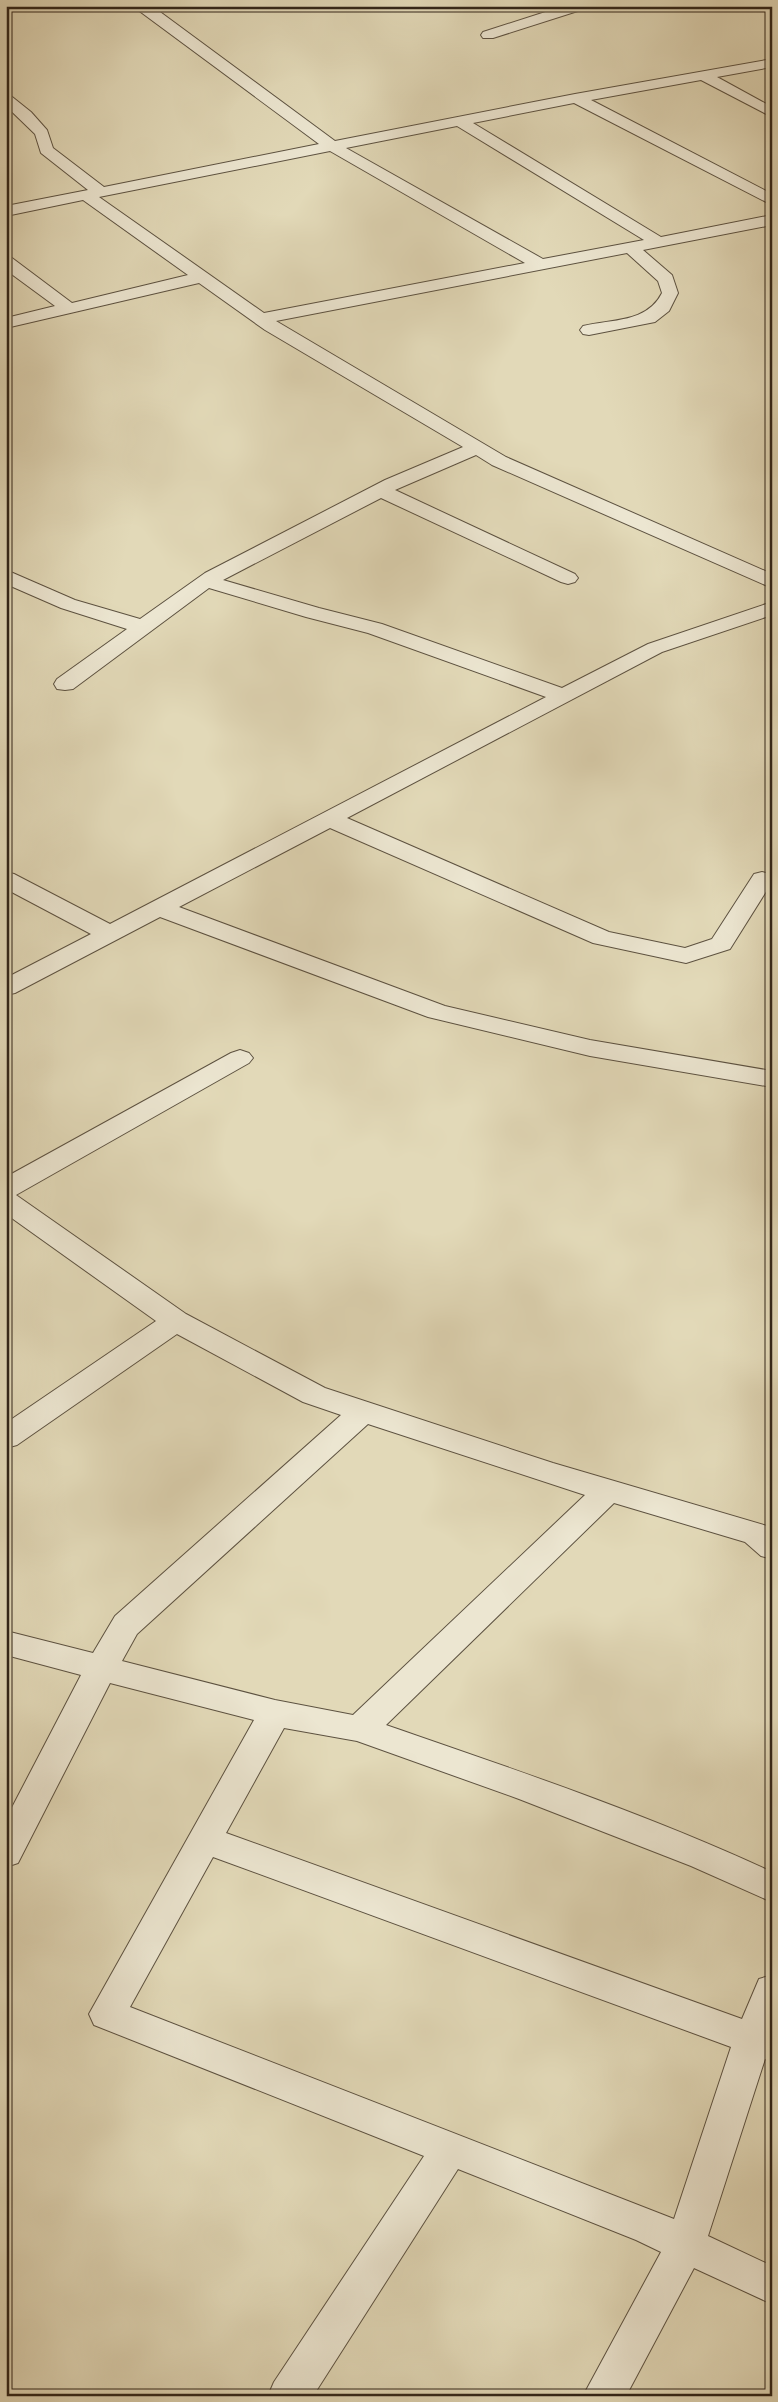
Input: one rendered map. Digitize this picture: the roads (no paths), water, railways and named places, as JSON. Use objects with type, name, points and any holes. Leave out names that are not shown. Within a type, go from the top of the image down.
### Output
[{"type":"street","points":[[145,6],[143,7],[332,146],[541,265]]},
{"type":"street","points":[[488,35],[579,6]]},
{"type":"street","points":[[6,211],[575,98],[772,63]]},
{"type":"street","points":[[703,75],[772,113]]},
{"type":"street","points":[[575,98],[772,200]]},
{"type":"street","points":[[6,99],[42,133],[46,150],[93,194],[202,277],[262,319],[499,461],[772,582]]},
{"type":"street","points":[[6,119],[26,116]]},
{"type":"street","points":[[460,122],[660,242]]},
{"type":"street","points":[[262,319],[772,220]]},
{"type":"street","points":[[589,330],[649,318],[663,307],[670,293],[666,279],[631,248]]},
{"type":"street","points":[[6,262],[68,308]]},
{"type":"street","points":[[6,323],[202,277]]},
{"type":"street","points":[[65,684],[206,581],[380,490],[477,448]]},
{"type":"street","points":[[380,490],[568,578]]},
{"type":"street","points":[[6,576],[68,604],[143,627]]},
{"type":"street","points":[[206,581],[313,613],[374,628],[564,696]]},
{"type":"street","points":[[6,988],[655,648],[772,608]]},
{"type":"street","points":[[329,819],[602,938],[686,956],[721,944],[762,879]]},
{"type":"street","points":[[6,879],[110,934]]},
{"type":"street","points":[[159,908],[437,1012],[590,1048],[772,1079]]},
{"type":"street","points":[[6,1189],[240,1058]]},
{"type":"street","points":[[6,1201],[176,1320],[314,1395],[542,1471],[756,1534],[772,1548]]},
{"type":"street","points":[[6,1438],[176,1320]]},
{"type":"street","points":[[6,1853],[126,1625],[364,1412]]},
{"type":"street","points":[[360,1729],[609,1490]]},
{"type":"street","points":[[6,1643],[275,1713],[360,1729],[549,1796],[703,1856],[772,1888]]},
{"type":"street","points":[[275,1713],[107,2014],[650,2227],[772,2286]]},
{"type":"street","points":[[204,1839],[763,2042]]},
{"type":"street","points":[[604,2396],[686,2244],[763,2042],[772,1990]]},
{"type":"street","points":[[289,2396],[450,2148]]}]
